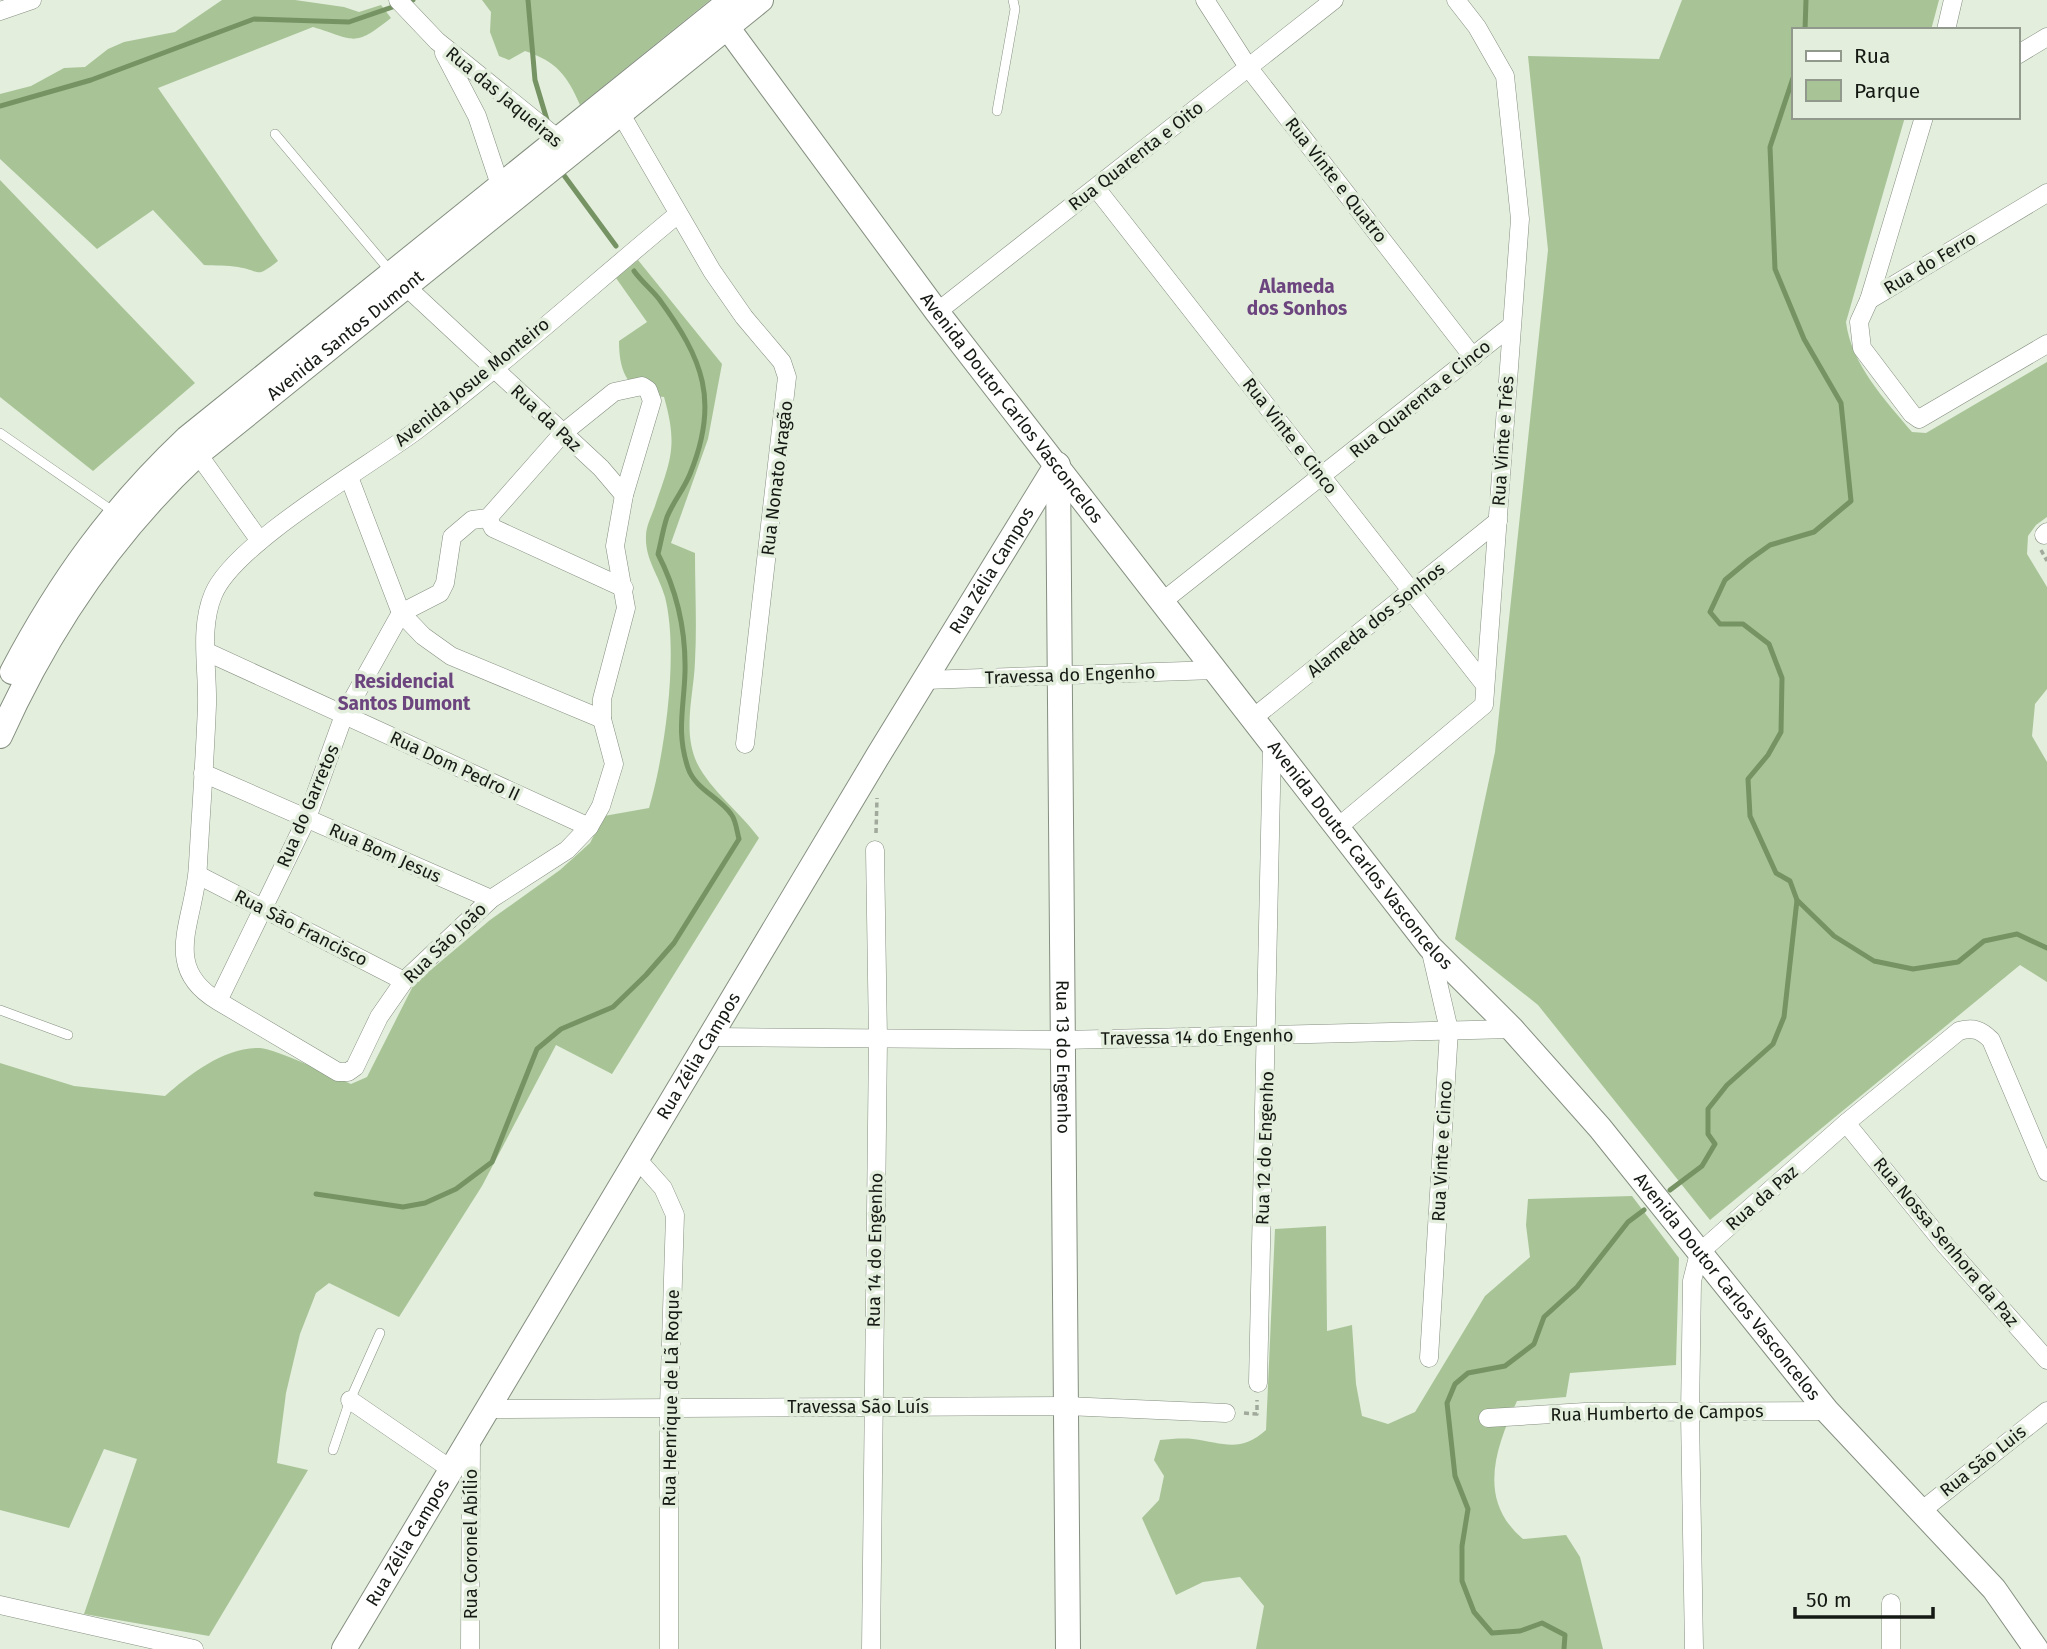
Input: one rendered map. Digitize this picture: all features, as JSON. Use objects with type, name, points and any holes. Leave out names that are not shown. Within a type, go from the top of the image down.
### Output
[{"type":"main road","name":"Avenida Santos Dumont","points":[[0,697],[67,575],[114,512],[615,104],[731,0]]},
{"type":"main road","points":[[727,27],[723,13],[738,0]]},
{"type":"main road","name":"Avenida Santos Dumont","points":[[615,104],[727,27],[761,0]]},
{"type":"main road","name":"Avenida Doutor Carlos Vasconcelos","points":[[727,27],[937,312],[1058,464],[1430,947],[1513,1029],[1600,1128],[1827,1411],[1994,1590],[2036,1649]]},
{"type":"main road","name":"Avenida Santos Dumont","points":[[0,736],[40,655],[81,589],[128,524],[192,446]]},
{"type":"main road","name":"Rua 13 do Engenho","points":[[1058,464],[1068,1649]]},
{"type":"main road","name":"Rua Zélia Campos","points":[[344,1649],[925,680],[1058,464]]},
{"type":"street","points":[[0,11],[32,0]]},
{"type":"street","name":"Rua das Jaqueiras","points":[[398,0],[437,41],[563,146]]},
{"type":"street","name":"Rua Vinte e Quatro","points":[[1205,0],[1248,67],[1473,357]]},
{"type":"street","name":"Rua Quarenta e Oito","points":[[937,312],[1334,0]]},
{"type":"street","name":"Rua Vinte e Três","points":[[1337,828],[1485,705],[1520,219],[1505,76],[1482,36],[1456,0]]},
{"type":"street","points":[[1946,28],[1953,0]]},
{"type":"street","points":[[2019,54],[2047,37]]},
{"type":"street","name":"Rua das Jaqueiras","points":[[437,41],[477,116],[506,193]]},
{"type":"street","name":"Rua Nonato Aragão","points":[[615,104],[678,214],[744,317],[782,362],[787,377],[745,744]]},
{"type":"street","points":[[1869,300],[1923,119]]},
{"type":"street","name":"Rua Vinte e Cinco","points":[[1096,188],[1485,685]]},
{"type":"street","name":"Rua do Ferro","points":[[2047,194],[1869,300],[1859,322],[1862,348],[1912,414],[1919,419],[2047,344]]},
{"type":"street","name":"Avenida Josue Monteiro","points":[[260,541],[417,430],[678,214]]},
{"type":"street","name":"Rua da Paz","points":[[398,279],[601,468],[624,495]]},
{"type":"street","name":"Rua Quarenta e Cinco","points":[[1163,601],[1511,326]]},
{"type":"street","name":"Rua São João","points":[[260,541],[228,572],[213,593],[205,621],[207,652],[198,875],[182,956],[190,978],[199,990],[338,1072],[348,1072],[355,1067],[379,1017],[404,981],[491,898],[567,850],[589,827],[601,806],[614,764],[602,719],[602,699],[626,608],[615,547],[624,495],[652,401],[645,388],[614,392],[563,433]]},
{"type":"street","points":[[401,613],[440,593],[445,583],[453,537],[472,520],[488,519],[563,433]]},
{"type":"street","points":[[192,446],[260,541]]},
{"type":"street","points":[[349,477],[401,613],[423,636],[451,656],[602,719]]},
{"type":"street","points":[[488,519],[492,528],[624,588]]},
{"type":"street","name":"Alameda dos Sonhos","points":[[1253,718],[1498,521]]},
{"type":"street","name":"Rua do Garretos","points":[[218,1001],[307,818],[344,715],[401,613]]},
{"type":"street","name":"Rua Dom Pedro II","points":[[207,652],[589,827]]},
{"type":"street","name":"Travessa do Engenho","points":[[925,680],[1215,670]]},
{"type":"street","name":"Rua 12 do Engenho","points":[[1258,1384],[1268,1036],[1268,806],[1272,744]]},
{"type":"street","name":"Rua Bom Jesus","points":[[203,773],[491,898]]},
{"type":"street","name":"Rua 14 do Engenho","points":[[871,1649],[878,1039],[875,850]]},
{"type":"street","name":"Rua São Francisco","points":[[198,875],[404,981]]},
{"type":"street","name":"Rua Vinte e Cinco","points":[[1429,1358],[1449,1030],[1430,947]]},
{"type":"street","name":"Travessa 14 do Engenho","points":[[713,1037],[1063,1040],[1513,1029]]},
{"type":"street","name":"Rua da Paz","points":[[1699,1253],[1846,1123],[1959,1031],[1981,1030],[1991,1040],[2047,1172]]},
{"type":"street","name":"Rua Nossa Senhora da Paz","points":[[1846,1123],[1946,1246],[2047,1360]]},
{"type":"street","name":"Rua Henrique de Lã Roque","points":[[638,1160],[663,1188],[675,1215],[668,1407],[669,1649]]},
{"type":"street","points":[[1694,1649],[1690,1414],[1692,1281],[1699,1253]]},
{"type":"street","points":[[350,1400],[452,1469]]},
{"type":"street","name":"Travessa São Luís","points":[[489,1409],[1066,1406],[1226,1413]]},
{"type":"street","name":"Rua Humberto de Campos","points":[[1488,1418],[1585,1412],[1690,1414],[1827,1411]]},
{"type":"street","name":"Rua São Luis","points":[[1920,1512],[2047,1411]]},
{"type":"street","name":"Rua Coronel Abílio","points":[[470,1649],[471,1439]]},
{"type":"street","points":[[1891,1603],[1891,1649]]},
{"type":"street","points":[[0,1605],[194,1649]]},
{"type":"lane","points":[[997,111],[1015,9],[1013,0]]},
{"type":"lane","points":[[275,134],[398,279]]},
{"type":"lane","points":[[0,433],[114,512]]},
{"type":"lane","points":[[0,1010],[68,1035]]},
{"type":"lane","points":[[333,1450],[350,1400],[380,1333]]},
{"type":"path","points":[[1226,1413],[1257,1414],[1258,1384]]},
{"type":"green space","points":[[222,0],[295,0],[344,7],[359,12],[381,5],[391,18],[369,34],[354,39],[313,27],[158,88],[278,261],[262,272],[234,266],[204,265],[153,210],[97,249],[0,159],[0,94],[31,86],[64,68],[85,67],[108,49],[124,42],[175,32]]},
{"type":"green space","points":[[482,0],[710,0],[580,105],[560,71],[545,60],[525,51],[509,60],[499,56],[490,32],[491,12]]},
{"type":"green space","points":[[1682,0],[1939,0],[1932,28],[1792,28],[1792,119],[1904,119],[1846,322],[1849,337],[1871,381],[1912,432],[1926,433],[2047,362],[2047,517],[2036,525],[2028,536],[2027,554],[2047,587],[2047,689],[2035,704],[2032,736],[2047,762],[2047,982],[2020,965],[1710,1220],[1538,1005],[1455,939],[1495,752],[1548,250],[1528,56],[1659,59]]},
{"type":"green space","points":[[0,180],[195,383],[93,471],[0,397]]},
{"type":"green space","points":[[638,260],[722,364],[708,439],[671,543],[695,553],[696,648],[690,712],[693,751],[710,783],[759,838],[612,1074],[556,1045],[482,1186],[399,1317],[329,1283],[316,1293],[300,1334],[286,1393],[277,1463],[308,1470],[209,1636],[84,1614],[137,1459],[104,1449],[69,1528],[0,1510],[0,1063],[74,1086],[165,1096],[209,1063],[234,1052],[260,1048],[291,1058],[351,1084],[367,1077],[414,984],[490,920],[560,870],[590,843],[604,816],[649,808],[665,732],[671,646],[665,597],[650,560],[646,536],[669,464],[672,441],[664,397],[642,392],[634,387],[624,372],[619,353],[619,341],[647,322],[616,278]]},
{"type":"green space","points":[[1632,1196],[1679,1258],[1676,1365],[1570,1373],[1566,1397],[1517,1401],[1502,1437],[1495,1473],[1495,1491],[1500,1508],[1509,1524],[1523,1539],[1566,1535],[1580,1557],[1603,1649],[1256,1649],[1264,1606],[1240,1577],[1203,1582],[1176,1595],[1142,1518],[1159,1500],[1164,1476],[1154,1460],[1160,1440],[1189,1439],[1231,1445],[1248,1442],[1266,1430],[1275,1229],[1326,1226],[1327,1331],[1352,1325],[1356,1384],[1362,1416],[1388,1424],[1415,1412],[1485,1296],[1530,1257],[1526,1225],[1528,1199]]},
{"type":"waterway","points":[[0,106],[91,80],[254,19],[349,22],[413,0]]},
{"type":"waterway","points":[[528,0],[535,80],[547,120]]},
{"type":"waterway","points":[[1805,28],[1806,0]]},
{"type":"waterway","points":[[1670,1190],[1702,1166],[1715,1144],[1708,1134],[1708,1109],[1727,1085],[1773,1044],[1784,1017],[1797,900],[1790,881],[1776,873],[1750,816],[1748,779],[1768,755],[1781,732],[1782,678],[1769,644],[1743,624],[1720,624],[1710,612],[1725,580],[1749,560],[1770,545],[1814,532],[1851,501],[1841,403],[1804,339],[1775,269],[1770,147],[1792,81]]},
{"type":"waterway","points":[[563,174],[616,246]]},
{"type":"waterway","points":[[316,1194],[403,1207],[425,1203],[456,1189],[492,1162],[537,1049],[561,1029],[613,1007],[646,975],[674,943],[739,839],[731,814],[696,782],[684,755],[682,720],[685,656],[682,626],[675,597],[658,554],[667,517],[688,480],[699,448],[704,424],[702,382],[687,341],[659,299],[634,271]]},
{"type":"waterway","points":[[1797,900],[1834,936],[1874,961],[1913,969],[1958,962],[1984,941],[2017,934],[2047,948]]},
{"type":"waterway","points":[[1564,1649],[1565,1635],[1542,1623],[1520,1631],[1492,1633],[1474,1612],[1462,1581],[1462,1546],[1468,1509],[1455,1476],[1447,1403],[1455,1384],[1468,1373],[1505,1366],[1534,1344],[1544,1317],[1577,1287],[1628,1222],[1644,1210]]},
{"type":"district","name":"Alameda dos Sonhos","points":[[1297,297]]},
{"type":"district","name":"Residencial Santos Dumont","points":[[404,692]]}]
